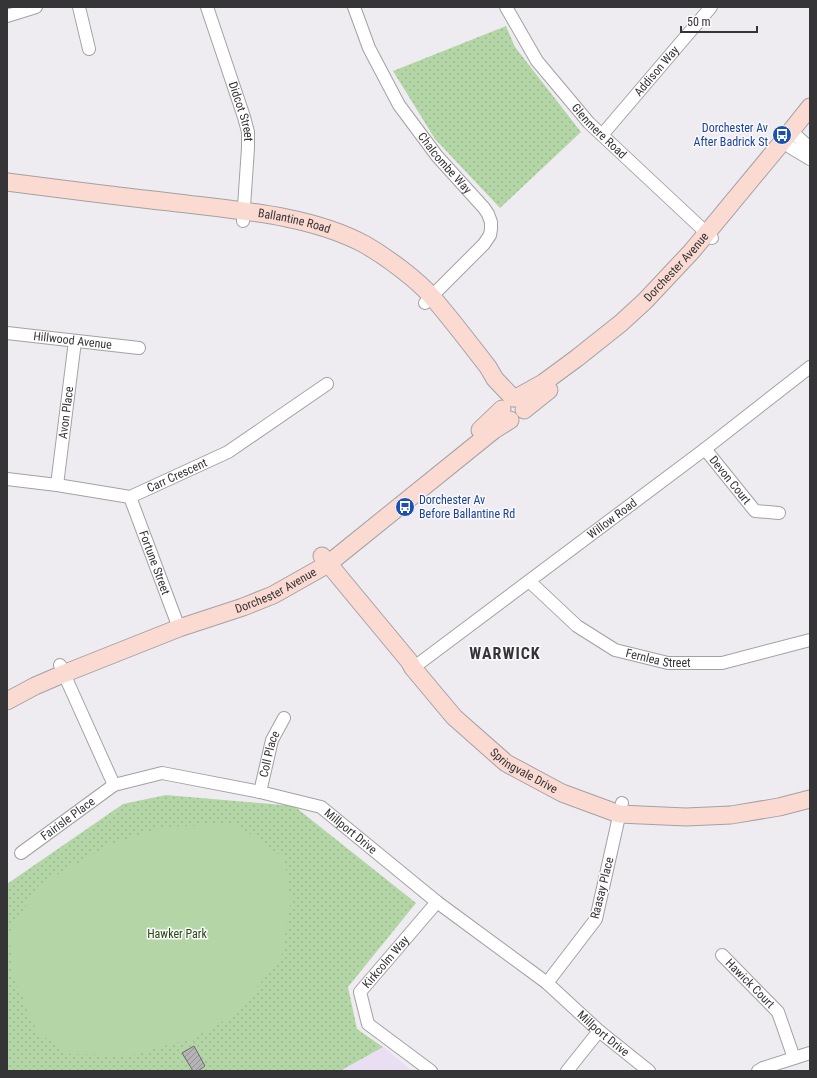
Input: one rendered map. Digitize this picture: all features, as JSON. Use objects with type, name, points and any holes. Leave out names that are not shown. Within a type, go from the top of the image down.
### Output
[{"type":"street","points":[[7,16],[36,7]]},
{"type":"street","points":[[79,7],[89,49]]},
{"type":"street","name":"Didcot Street","points":[[207,7],[248,132],[244,216]]},
{"type":"street","name":"Chalcombe Way","points":[[354,7],[370,48],[399,105],[437,156],[484,208],[490,222],[490,235],[484,244],[429,300]]},
{"type":"street","name":"Glenmere Road","points":[[506,7],[537,61],[589,123],[709,236]]},
{"type":"street","name":"Addison Way","points":[[602,135],[710,7]]},
{"type":"street","name":"Dorchester Avenue","points":[[795,141],[810,108]]},
{"type":"street","name":"Dorchester Avenue","points":[[7,692],[178,624],[243,607],[273,595],[329,557],[482,429],[511,407],[536,399],[598,354],[651,307],[694,261],[709,236],[810,123]]},
{"type":"street","points":[[795,141],[810,159]]},
{"type":"street","name":"Ballantine Road","points":[[7,182],[244,216],[311,234],[337,243],[359,253],[380,266],[429,300],[490,385],[511,407]]},
{"type":"street","name":"Ballantine Road","points":[[7,191],[244,216]]},
{"type":"street","name":"Hillwood Avenue","points":[[7,333],[139,348]]},
{"type":"street","name":"Avon Place","points":[[57,485],[75,341]]},
{"type":"street","name":"Willow Road","points":[[417,665],[706,449],[810,367]]},
{"type":"street","name":"Carr Crescent","points":[[130,497],[228,452],[327,384]]},
{"type":"street","name":"Devon Court","points":[[706,449],[755,511],[779,513]]},
{"type":"street","points":[[7,480],[57,485],[130,497]]},
{"type":"street","name":"Fortune Street","points":[[130,497],[178,624]]},
{"type":"street","name":"Springvale Drive","points":[[329,557],[409,661],[417,665],[454,717],[506,763],[562,793],[620,808],[686,817],[731,815],[779,807],[810,799]]},
{"type":"street","name":"Fernlea Street","points":[[529,581],[577,626],[615,650],[668,663],[722,663],[810,640]]},
{"type":"street","points":[[62,669],[114,784]]},
{"type":"street","name":"Dorchester Avenue","points":[[7,701],[62,669]]},
{"type":"street","name":"Coll Place","points":[[260,792],[272,740],[284,718]]},
{"type":"street","name":"Millport Drive","points":[[114,784],[162,773],[260,792],[321,807],[437,902],[547,983],[599,1031],[649,1071]]},
{"type":"street","name":"Fairisle Place","points":[[21,853],[114,784]]},
{"type":"street","name":"Springvale Drive","points":[[620,808],[641,805],[686,808],[731,806],[777,798],[810,789]]},
{"type":"street","name":"Raasay Place","points":[[547,983],[596,919],[620,808]]},
{"type":"street","name":"Kirkcolm Way","points":[[431,1071],[368,1024],[360,992],[437,902]]},
{"type":"street","name":"Hawick Court","points":[[722,955],[778,1012],[794,1058]]},
{"type":"street","points":[[567,1071],[599,1031]]},
{"type":"street","points":[[758,1071],[810,1053]]},
{"type":"shaded area","points":[[383,1047],[412,1071],[340,1071]]},
{"type":"green space","points":[[506,26],[515,47],[581,132],[500,208],[435,139],[393,71]]},
{"type":"green space","name":"Hawker Park","points":[[166,795],[294,806],[416,903],[348,987],[357,1029],[383,1047],[340,1071],[8,1071],[7,884],[123,804]]},
{"type":"green space","points":[[236,824],[284,858],[291,900],[282,954],[239,1012],[196,1037],[132,1055],[70,1054],[37,1032],[13,975],[9,933],[39,885],[109,845],[166,827]]},
{"type":"building","points":[[194,1046],[205,1066],[198,1071],[193,1071],[182,1053]]},
{"type":"place","name":"Dorchester Av After Badrick St","points":[[782,135]]},
{"type":"place","name":"Dorchester Av Before Ballantine Rd","points":[[405,507]]},
{"type":"district","name":"WARWICK","points":[[505,653]]}]
